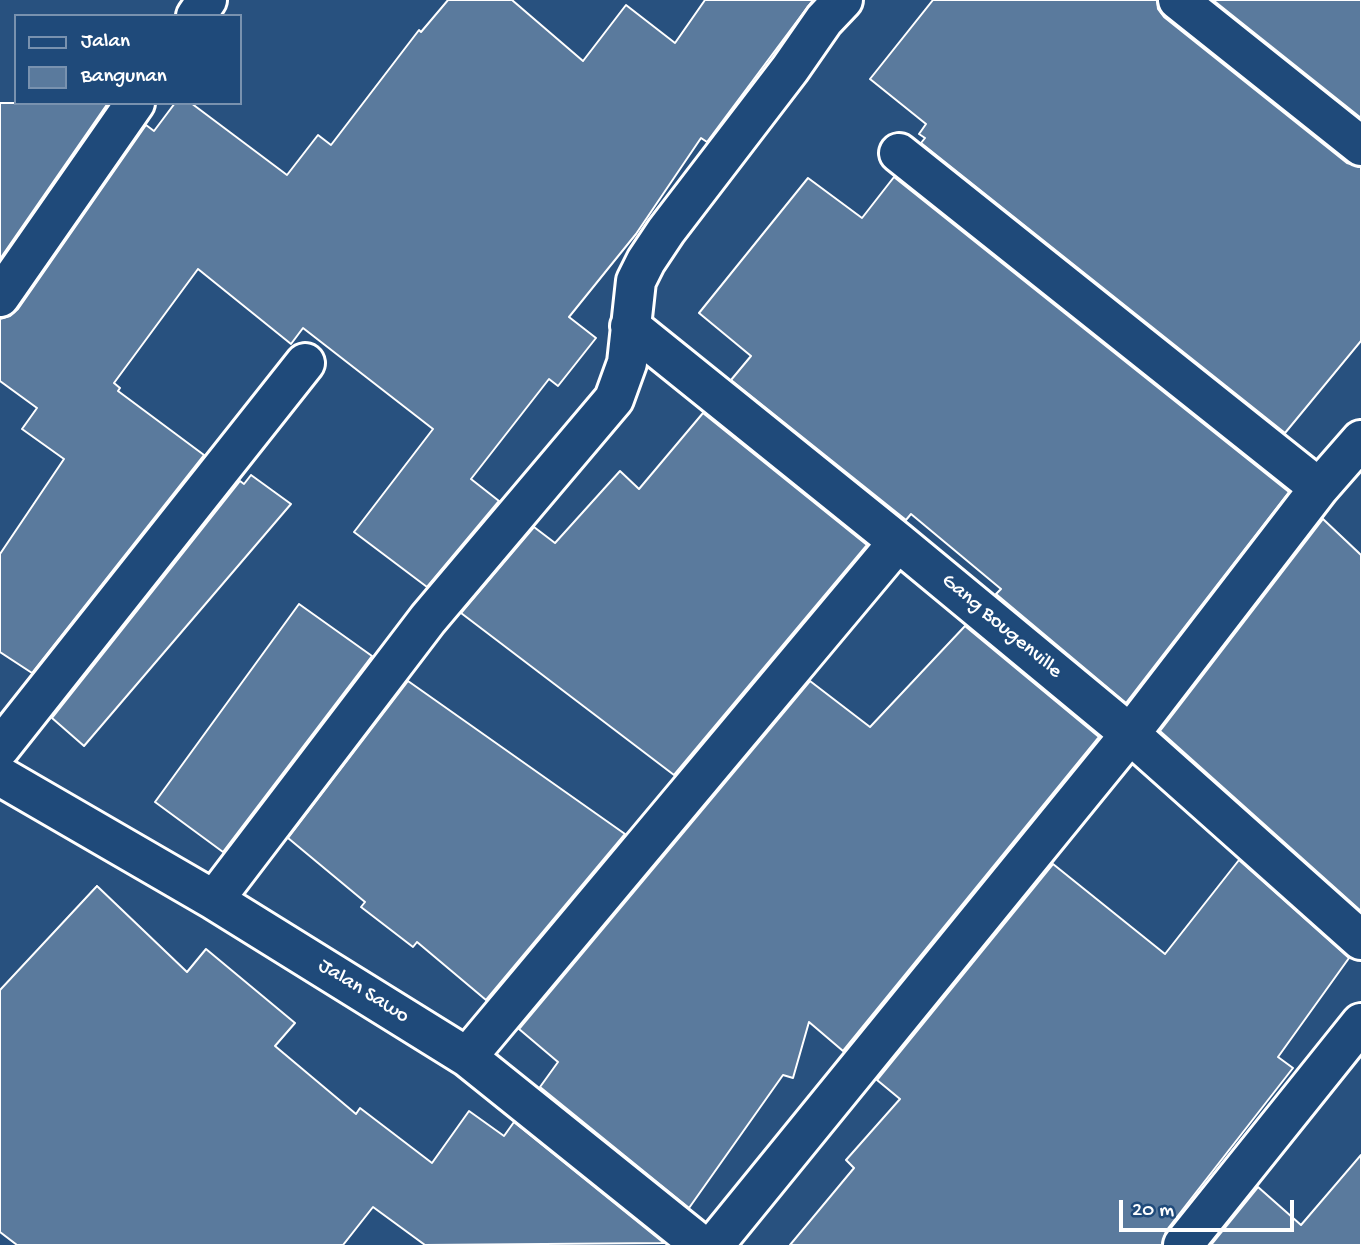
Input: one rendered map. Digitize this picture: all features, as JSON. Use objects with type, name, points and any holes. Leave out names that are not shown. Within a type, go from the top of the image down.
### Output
[{"type":"street","points":[[214,900],[428,619],[614,399],[627,363],[636,281],[653,251],[824,20],[843,0]]},
{"type":"street","points":[[1178,0],[1361,146]]},
{"type":"street","points":[[0,297],[134,105]]},
{"type":"street","points":[[899,153],[1319,488]]},
{"type":"street","name":"Gang Bougenville","points":[[630,326],[1130,734],[1361,940]]},
{"type":"street","points":[[1,771],[305,363]]},
{"type":"street","points":[[714,1245],[1130,734],[1319,488],[1361,440]]},
{"type":"street","points":[[467,1057],[898,542]]},
{"type":"street","name":"Jalan Sawo","points":[[1,771],[467,1057],[701,1245]]},
{"type":"street","points":[[1183,1245],[1361,1023]]},
{"type":"building","points":[[448,0],[512,0],[583,61],[626,5],[675,43],[705,0],[813,0],[707,142],[701,138],[636,234],[569,317],[596,338],[558,386],[549,379],[471,479],[499,501],[427,587],[354,532],[433,429],[303,328],[291,344],[198,269],[114,383],[120,388],[118,391],[204,455],[32,673],[0,652],[0,554],[64,459],[22,429],[37,408],[0,381],[0,319],[10,316],[18,309],[146,125],[154,131],[174,105],[194,105],[287,175],[318,135],[331,145],[419,30],[421,32]]},
{"type":"building","points":[[933,0],[1157,0],[1158,9],[1164,17],[1347,163],[1361,167],[1361,341],[1285,433],[921,143],[925,138],[919,134],[926,124],[870,79]]},
{"type":"building","points":[[1213,0],[1361,0],[1361,118]]},
{"type":"building","points":[[0,103],[107,105],[0,259]]},
{"type":"building","points":[[894,177],[1289,492],[1126,703],[996,594],[1001,589],[911,514],[906,520],[731,380],[751,356],[699,313],[808,178],[862,218]]},
{"type":"building","points":[[703,413],[867,545],[674,775],[461,613],[534,527],[555,543],[620,471],[639,489]]},
{"type":"building","points":[[251,475],[291,504],[84,746],[52,718],[240,481],[244,484]]},
{"type":"building","points":[[1323,519],[1361,555],[1361,911],[1160,731]]},
{"type":"building","points":[[299,604],[372,656],[223,852],[155,802]]},
{"type":"building","points":[[965,626],[1099,737],[843,1051],[809,1022],[793,1078],[783,1075],[689,1208],[540,1087],[558,1062],[519,1029],[810,681],[870,727]]},
{"type":"building","points":[[408,681],[625,834],[486,1000],[417,942],[413,947],[361,907],[365,902],[288,838]]},
{"type":"building","points":[[1239,860],[1349,958],[1278,1057],[1293,1068],[1166,1231],[1162,1245],[790,1245],[854,1168],[846,1160],[900,1099],[877,1080],[1053,864],[1165,954]]},
{"type":"building","points":[[97,886],[187,972],[206,949],[295,1023],[275,1046],[356,1114],[360,1108],[432,1163],[469,1111],[504,1136],[514,1122],[664,1243],[425,1245],[373,1207],[343,1245],[17,1245],[0,1232],[0,990]]},
{"type":"building","points":[[1361,1155],[1361,1245],[1211,1245],[1258,1187],[1301,1225]]}]
